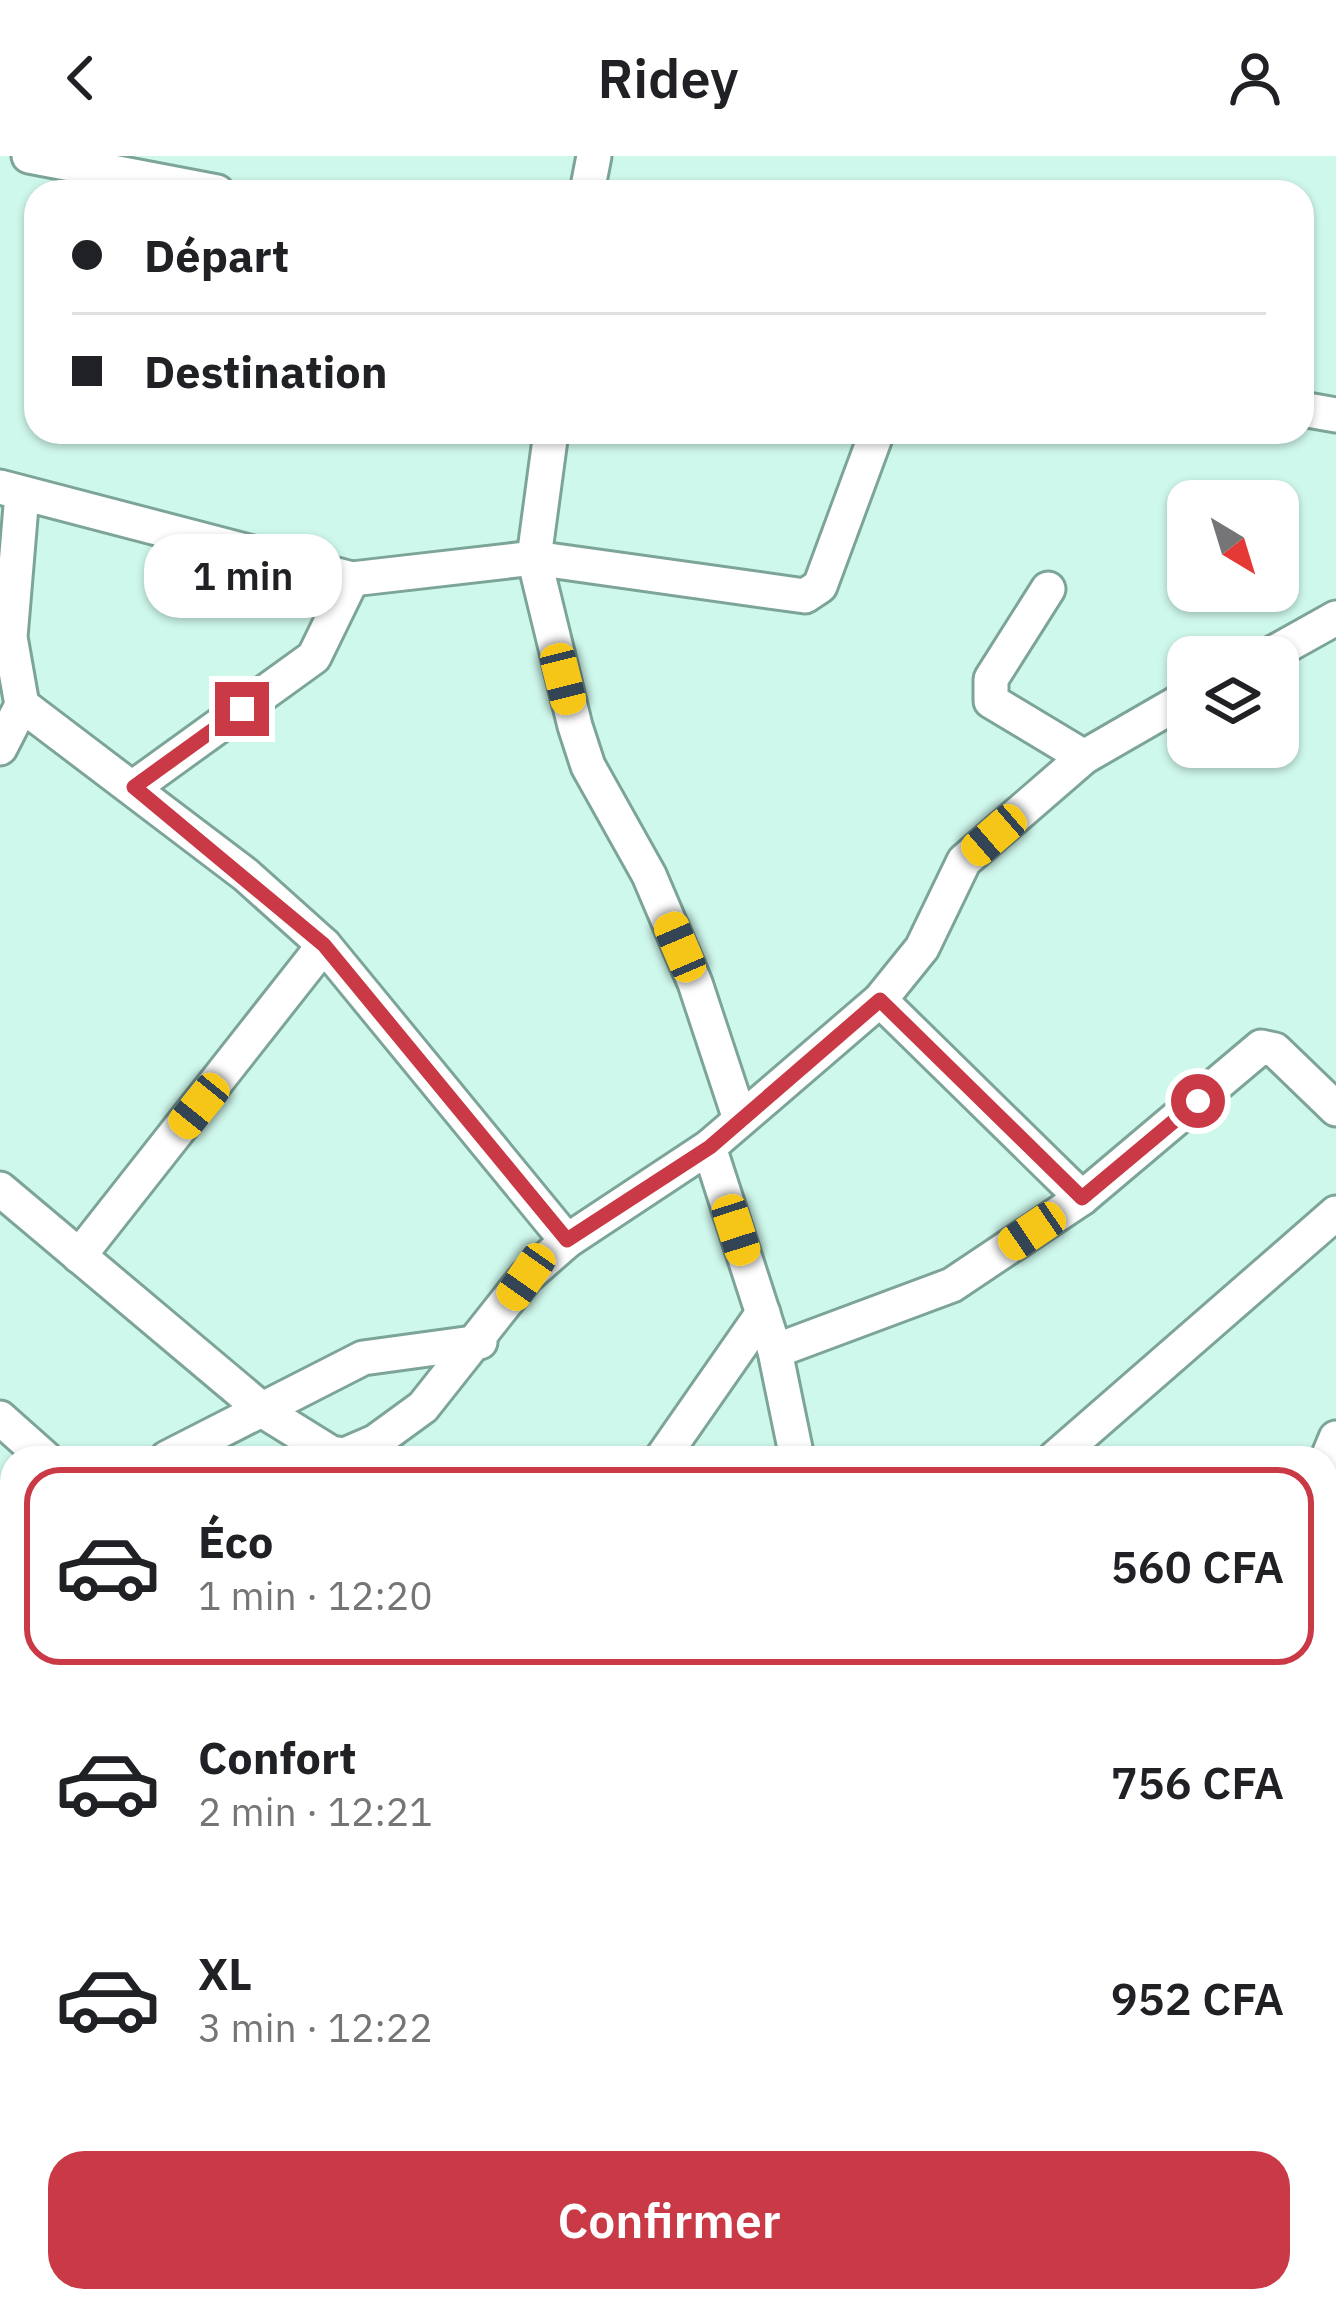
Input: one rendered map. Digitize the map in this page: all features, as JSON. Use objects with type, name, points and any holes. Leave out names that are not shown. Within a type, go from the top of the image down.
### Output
[{"type":"street","points":[[29,156],[154,180]]},
{"type":"street","points":[[549,444],[535,558],[588,766],[649,875],[695,983],[740,1119]]},
{"type":"street","points":[[0,748],[22,705],[10,637],[11,490],[352,579],[535,558],[813,595],[872,444]]},
{"type":"street","points":[[134,787],[314,657],[352,579]]},
{"type":"street","points":[[1048,589],[991,679],[992,700],[1084,757]]},
{"type":"street","points":[[1299,639],[1336,618]]},
{"type":"street","points":[[22,705],[134,787],[324,945],[567,1240]]},
{"type":"street","points":[[362,1446],[405,1424],[480,1342],[526,1277],[567,1240],[710,1147],[880,1000],[922,948],[964,862],[1084,757],[1167,709]]},
{"type":"street","points":[[79,1256],[324,945]]},
{"type":"street","points":[[880,1000],[1082,1198]]},
{"type":"street","points":[[776,1351],[923,1300],[1082,1198],[1261,1047],[1274,1050],[1336,1109]]},
{"type":"street","points":[[710,1147],[776,1351],[795,1446]]},
{"type":"street","points":[[0,1189],[265,1412],[320,1446]]},
{"type":"street","points":[[1069,1446],[1336,1213]]},
{"type":"street","points":[[670,1446],[763,1313]]},
{"type":"street","points":[[193,1446],[362,1358],[480,1342]]},
{"type":"street","points":[[0,1418],[32,1446]]},
{"type":"route","points":[[242,709],[134,787],[246,875],[324,945],[567,1240],[710,1147],[880,1000],[1082,1198],[1198,1101]]}]
